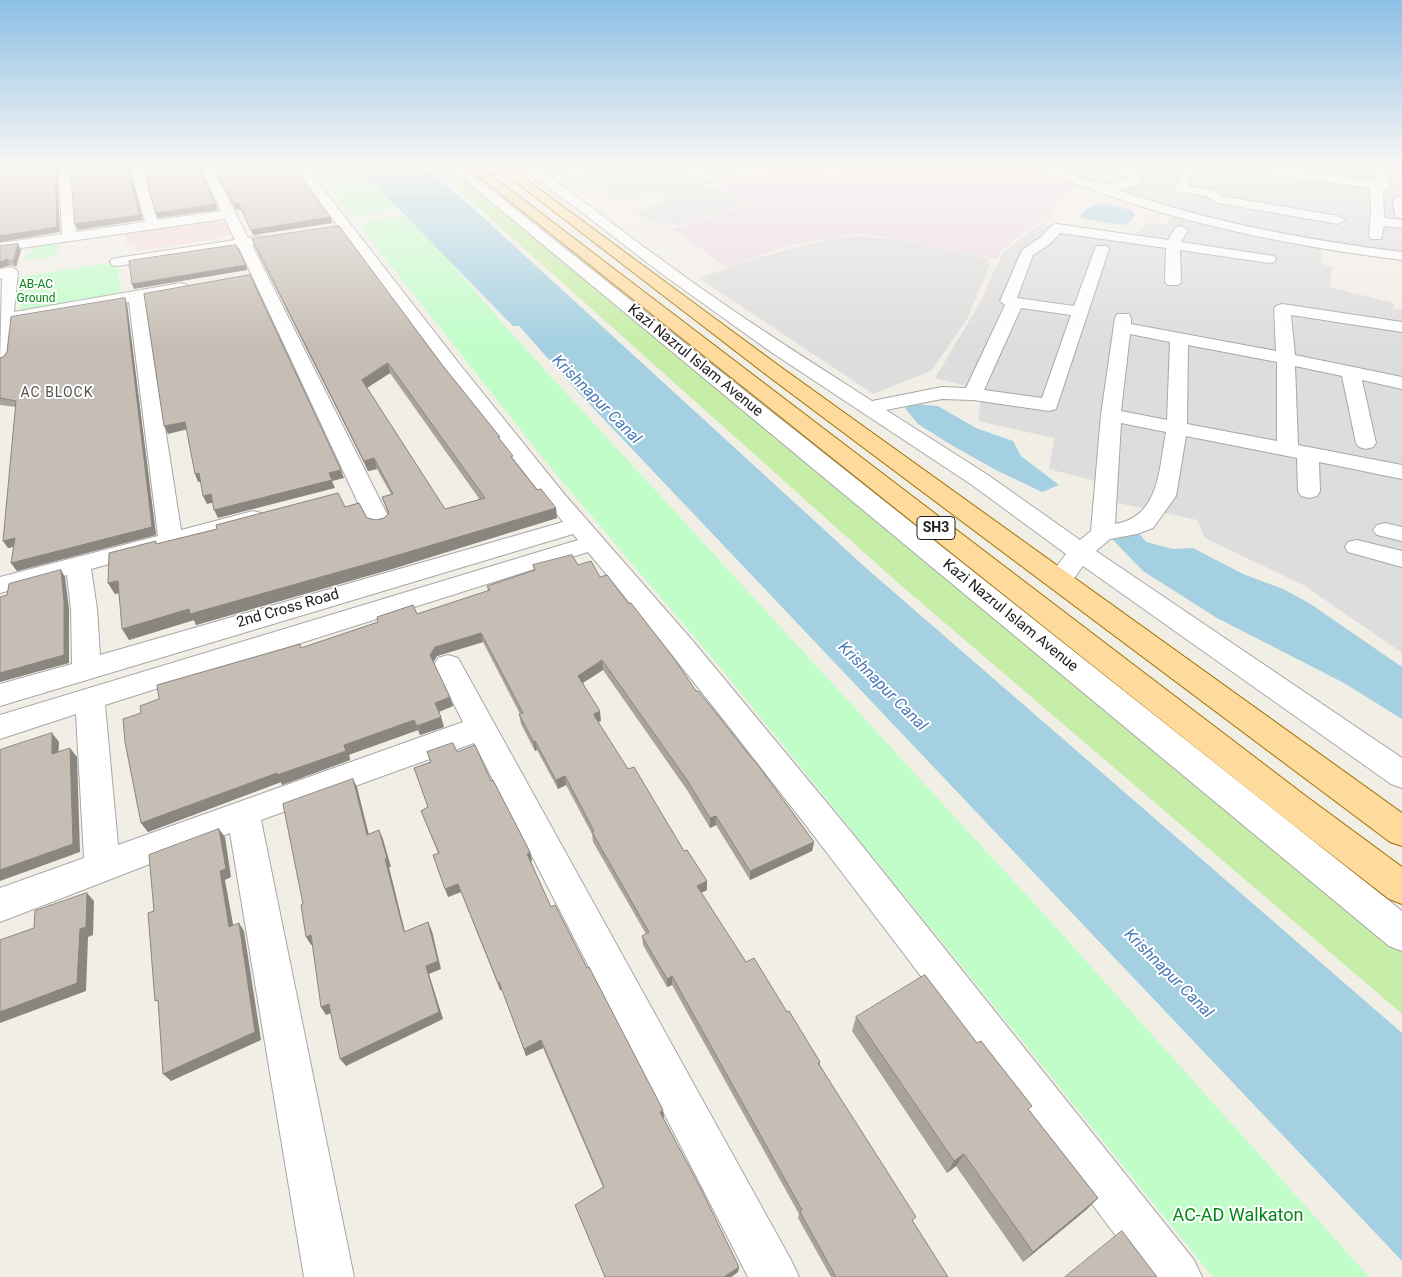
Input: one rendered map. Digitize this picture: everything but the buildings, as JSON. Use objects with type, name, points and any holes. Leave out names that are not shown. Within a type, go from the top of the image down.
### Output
[{"type":"main road","name":"Kazi Nazrul Islam Avenue","points":[[548,226],[1163,705],[1402,888]]},
{"type":"main road","name":"SH3","points":[[580,226],[775,372],[1402,832]]},
{"type":"street","points":[[68,226],[69,237]]},
{"type":"street","points":[[0,247],[147,226]]},
{"type":"street","points":[[235,226],[259,274],[354,492],[379,522]]},
{"type":"street","points":[[336,226],[585,534],[682,647],[838,840],[1177,1277]]},
{"type":"street","name":"Kazi Nazrul Islam Avenue","points":[[528,226],[1402,934]]},
{"type":"street","points":[[608,226],[667,271],[777,348],[980,480],[1129,587],[1402,775]]},
{"type":"street","points":[[1173,282],[1172,260],[1174,245],[1184,226]]},
{"type":"street","points":[[1265,226],[1342,228]]},
{"type":"street","points":[[1265,226],[1340,248],[1402,256]]},
{"type":"street","points":[[1081,312],[1008,301],[1027,253],[1059,228],[1174,245],[1271,266],[1265,226]]},
{"type":"street","points":[[1332,226],[1342,228]]},
{"type":"street","points":[[1375,226],[1371,235],[1393,239]]},
{"type":"street","points":[[1340,248],[1342,228]]},
{"type":"street","points":[[113,230],[116,259],[124,289],[171,540]]},
{"type":"street","points":[[116,259],[271,235]]},
{"type":"street","points":[[1046,240],[1120,252]]},
{"type":"street","points":[[868,408],[942,393],[973,394],[1050,405],[1102,250]]},
{"type":"street","points":[[1155,258],[1192,263]]},
{"type":"street","points":[[240,278],[259,274]]},
{"type":"street","points":[[0,358],[5,276]]},
{"type":"street","points":[[2,318],[124,289],[193,286]]},
{"type":"street","points":[[973,394],[1015,302]]},
{"type":"street","points":[[1310,491],[1298,451],[1282,309],[1349,312],[1402,327]]},
{"type":"street","points":[[1103,533],[1111,415],[1123,323],[1179,338],[1286,351],[1351,373],[1402,384],[1397,363]]},
{"type":"street","points":[[1059,580],[1081,551],[1103,533],[1129,529],[1145,523],[1165,496],[1177,426],[1179,338]]},
{"type":"street","points":[[1286,351],[1313,347]]},
{"type":"street","points":[[1351,373],[1366,442]]},
{"type":"street","points":[[1111,415],[1177,426],[1402,472]]},
{"type":"street","points":[[0,585],[277,512]]},
{"type":"street","points":[[0,727],[88,684],[263,646],[585,534]]},
{"type":"street","name":"2nd Cross Road","points":[[0,695],[88,684],[258,618],[585,534]]},
{"type":"street","points":[[1356,547],[1402,559]]},
{"type":"street","points":[[78,564],[84,609],[102,867]]},
{"type":"street","points":[[258,618],[263,646]]},
{"type":"street","points":[[448,665],[774,1277]]},
{"type":"street","points":[[0,905],[243,813],[480,728]]},
{"type":"street","points":[[243,813],[329,1277]]},
{"type":"shaded area","points":[[169,226],[231,226],[234,234],[216,237],[216,239],[135,251],[135,244],[126,245],[125,232]]},
{"type":"shaded area","points":[[682,226],[1034,226],[1001,250],[997,259],[911,241],[865,234],[844,235],[787,246],[727,267],[672,229]]},
{"type":"shaded area","points":[[1038,226],[1052,226],[1132,236],[1145,226],[1222,226],[1323,247],[1320,263],[1333,268],[1329,287],[1394,303],[1393,309],[1402,310],[1402,653],[1305,586],[1205,538],[1197,520],[1113,502],[1110,485],[1049,469],[1054,438],[978,421],[982,390],[935,378],[981,301],[1002,253]]},
{"type":"shaded area","points":[[1236,226],[1402,226],[1402,255],[1336,246]]},
{"type":"shaded area","points":[[861,236],[915,242],[986,258],[990,265],[967,319],[931,371],[873,394],[699,278],[753,259],[838,237]]},
{"type":"green space","name":"AC-AD Walkaton","points":[[418,226],[512,334],[1052,923],[1369,1277],[1213,1277],[714,660],[550,467],[361,227]]},
{"type":"green space","points":[[499,226],[534,226],[1402,929],[1402,1014],[896,581]]},
{"type":"green space","points":[[58,242],[57,256],[22,260],[37,247]]},
{"type":"green space","name":"AB-AC Ground","points":[[117,262],[121,294],[20,311],[18,277]]},
{"type":"water","points":[[428,226],[492,226],[866,568],[1402,1033],[1402,1261],[578,392]]},
{"type":"water","points":[[914,404],[938,406],[976,428],[1013,441],[1021,456],[1059,485],[1042,492],[996,470],[953,446],[918,424],[905,408]]},
{"type":"water","points":[[1138,532],[1146,542],[1173,549],[1193,548],[1243,574],[1283,589],[1309,603],[1402,667],[1402,719],[1344,683],[1217,618],[1143,571],[1112,539]]},
{"type":"waterway","name":"Krishnapur Canal","points":[[422,226],[519,323]]},
{"type":"district","name":"AC BLOCK","points":[[57,393]]}]
